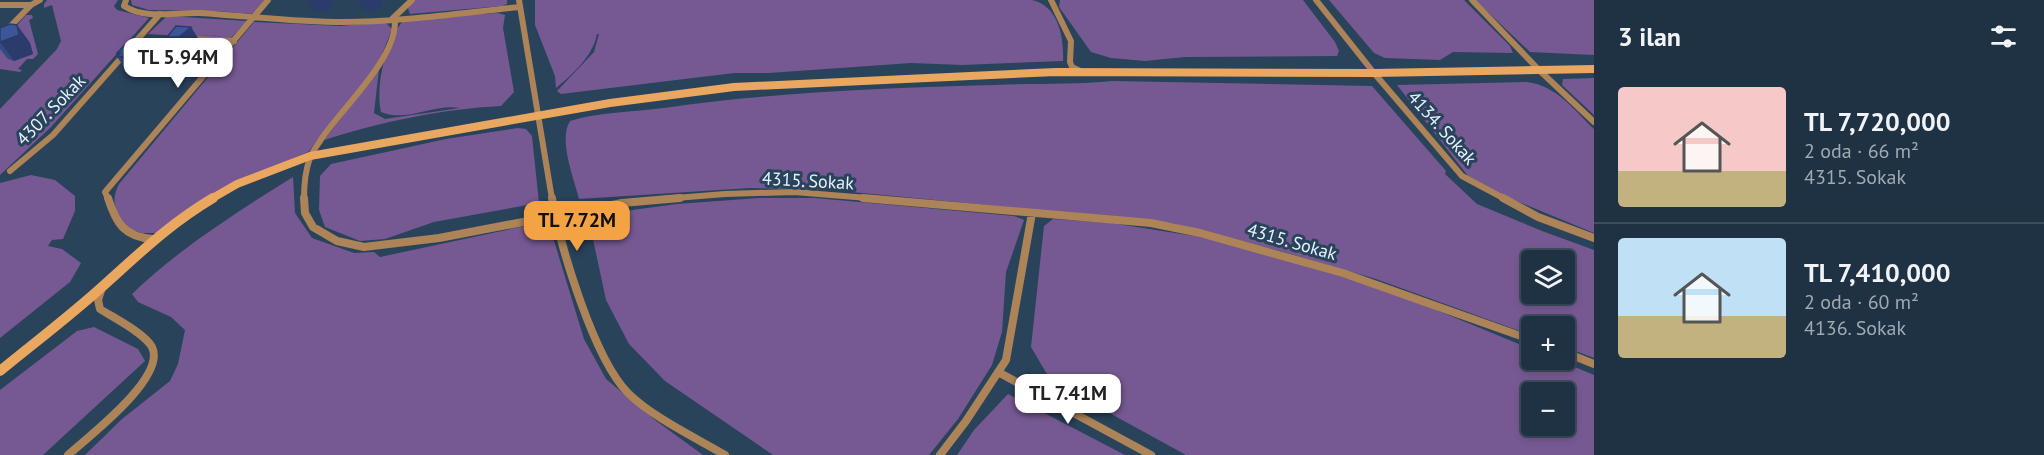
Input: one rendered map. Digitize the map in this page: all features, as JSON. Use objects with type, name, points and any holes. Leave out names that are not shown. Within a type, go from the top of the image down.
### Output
[{"type":"street","points":[[0,37],[31,5],[40,0]]},
{"type":"street","points":[[126,0],[124,6],[128,10],[160,14],[195,13],[342,22],[392,19],[520,4],[555,215],[565,255],[603,357],[628,393],[663,418],[725,455]]},
{"type":"street","points":[[153,239],[144,239],[120,226],[113,217],[105,192],[268,0]]},
{"type":"street","points":[[392,19],[412,0]]},
{"type":"street","points":[[1049,0],[1071,41],[1070,62],[1072,67],[1084,73]]},
{"type":"street","name":"4134. Sokak","points":[[1316,0],[1374,74],[1462,176],[1538,217],[1594,238]]},
{"type":"street","points":[[1472,0],[1539,70],[1594,122]]},
{"type":"street","points":[[0,5],[31,5]]},
{"type":"street","name":"4307. Sokak","points":[[10,171],[53,135],[160,14]]},
{"type":"street","name":"4315. Sokak","points":[[392,19],[395,22],[395,30],[385,48],[382,62],[335,119],[310,156],[304,186],[305,213],[313,227],[338,241],[364,247],[375,246],[439,238],[622,202],[725,194],[794,192],[1151,223],[1231,240],[1313,262],[1521,336]]},
{"type":"street","points":[[185,39],[234,41]]},
{"type":"street","points":[[0,371],[102,287],[153,239],[186,214],[237,184],[310,156],[610,103],[734,87],[1084,73],[1374,74],[1594,69]]},
{"type":"street","points":[[940,455],[966,421],[1006,360],[1032,213]]},
{"type":"street","points":[[68,455],[131,398],[151,371],[154,355],[152,347],[146,339],[100,309],[98,300],[102,287]]},
{"type":"street","points":[[1575,356],[1594,364]]},
{"type":"street","points":[[998,372],[1151,455]]},
{"type":"shaded area","points":[[47,0],[118,0],[114,6],[117,10],[149,18],[50,128],[0,175],[0,109],[57,49],[61,41],[52,5],[44,8]]},
{"type":"shaded area","points":[[131,0],[264,0],[252,14],[149,10],[132,5]]},
{"type":"shaded area","points":[[413,0],[507,0],[507,4],[410,14],[408,8]]},
{"type":"shaded area","points":[[535,0],[1032,0],[1041,3],[1054,16],[1061,33],[1063,61],[962,65],[911,63],[769,73],[734,73],[561,94],[557,91],[594,52],[599,34],[581,64],[556,88],[555,76],[535,25]]},
{"type":"shaded area","points":[[1060,0],[1303,0],[1335,42],[1339,51],[1337,56],[1185,57],[1145,61],[1111,58],[1091,52],[1059,7]]},
{"type":"shaded area","points":[[1329,0],[1464,0],[1510,46],[1513,53],[1453,52],[1440,60],[1385,58],[1374,53]]},
{"type":"shaded area","points":[[1475,0],[1594,0],[1594,55],[1530,52]]},
{"type":"shaded area","points":[[498,13],[505,15],[503,28],[514,92],[501,106],[411,117],[324,140],[379,69],[374,113],[385,119],[460,108],[441,108],[400,115],[381,112],[381,76],[388,49],[399,26],[406,18]]},
{"type":"shaded area","points":[[26,15],[32,15],[33,18],[29,20],[38,54],[33,59],[27,59],[18,69],[22,70],[20,72],[0,69],[0,44]]},
{"type":"shaded area","points":[[167,16],[247,21],[230,39],[148,34]]},
{"type":"shaded area","points":[[254,22],[340,26],[385,22],[392,29],[378,64],[308,152],[273,167],[157,233],[142,233],[124,227],[115,201],[119,184]]},
{"type":"shaded area","points":[[1594,78],[1594,115],[1562,85],[1563,79]]},
{"type":"shaded area","points":[[1113,81],[1372,86],[1446,171],[1445,174],[1477,204],[1594,250],[1594,358],[1575,351],[1575,316],[1521,316],[1521,331],[1376,279],[1172,223],[831,190],[750,188],[579,199],[566,148],[570,121],[604,114],[747,98],[912,88]]},
{"type":"shaded area","points":[[1527,82],[1538,84],[1556,93],[1594,129],[1594,233],[1502,195],[1468,176],[1397,85]]},
{"type":"shaded area","points":[[518,128],[526,129],[532,136],[539,203],[434,222],[385,239],[360,241],[325,227],[319,210],[320,176],[331,164],[446,139]]},
{"type":"shaded area","points":[[31,175],[55,180],[75,196],[75,211],[63,239],[52,240],[48,246],[62,249],[81,263],[70,282],[0,338],[0,183]]},
{"type":"shaded area","points":[[293,177],[295,213],[312,238],[354,253],[374,252],[380,257],[548,221],[584,339],[606,379],[655,420],[703,455],[85,455],[122,419],[170,381],[178,364],[185,330],[171,317],[138,302],[132,294],[189,246]]},
{"type":"shaded area","points":[[759,198],[815,198],[1014,216],[1024,220],[1006,272],[1002,332],[992,365],[958,419],[929,455],[773,455],[665,381],[629,344],[606,300],[588,216],[677,204]]},
{"type":"shaded area","points":[[1053,219],[1111,223],[1226,241],[1388,290],[1521,345],[1521,370],[1575,370],[1575,367],[1594,375],[1594,455],[1186,455],[1051,381],[1031,347],[1044,226]]},
{"type":"shaded area","points":[[94,327],[138,349],[145,361],[43,455],[0,455],[0,390],[77,331]]},
{"type":"shaded area","points":[[1008,394],[1125,455],[957,455],[974,430]]},
{"type":"building","points":[[10,24],[17,25],[19,35],[0,42],[0,28]]},
{"type":"building","points":[[176,26],[191,27],[179,37],[167,37]]},
{"type":"building","points":[[131,41],[151,41],[132,56],[117,57],[120,53],[117,53]]},
{"type":"building","points":[[178,46],[192,46],[190,49],[193,49],[179,62],[165,62],[167,59],[164,59],[172,49]]}]
